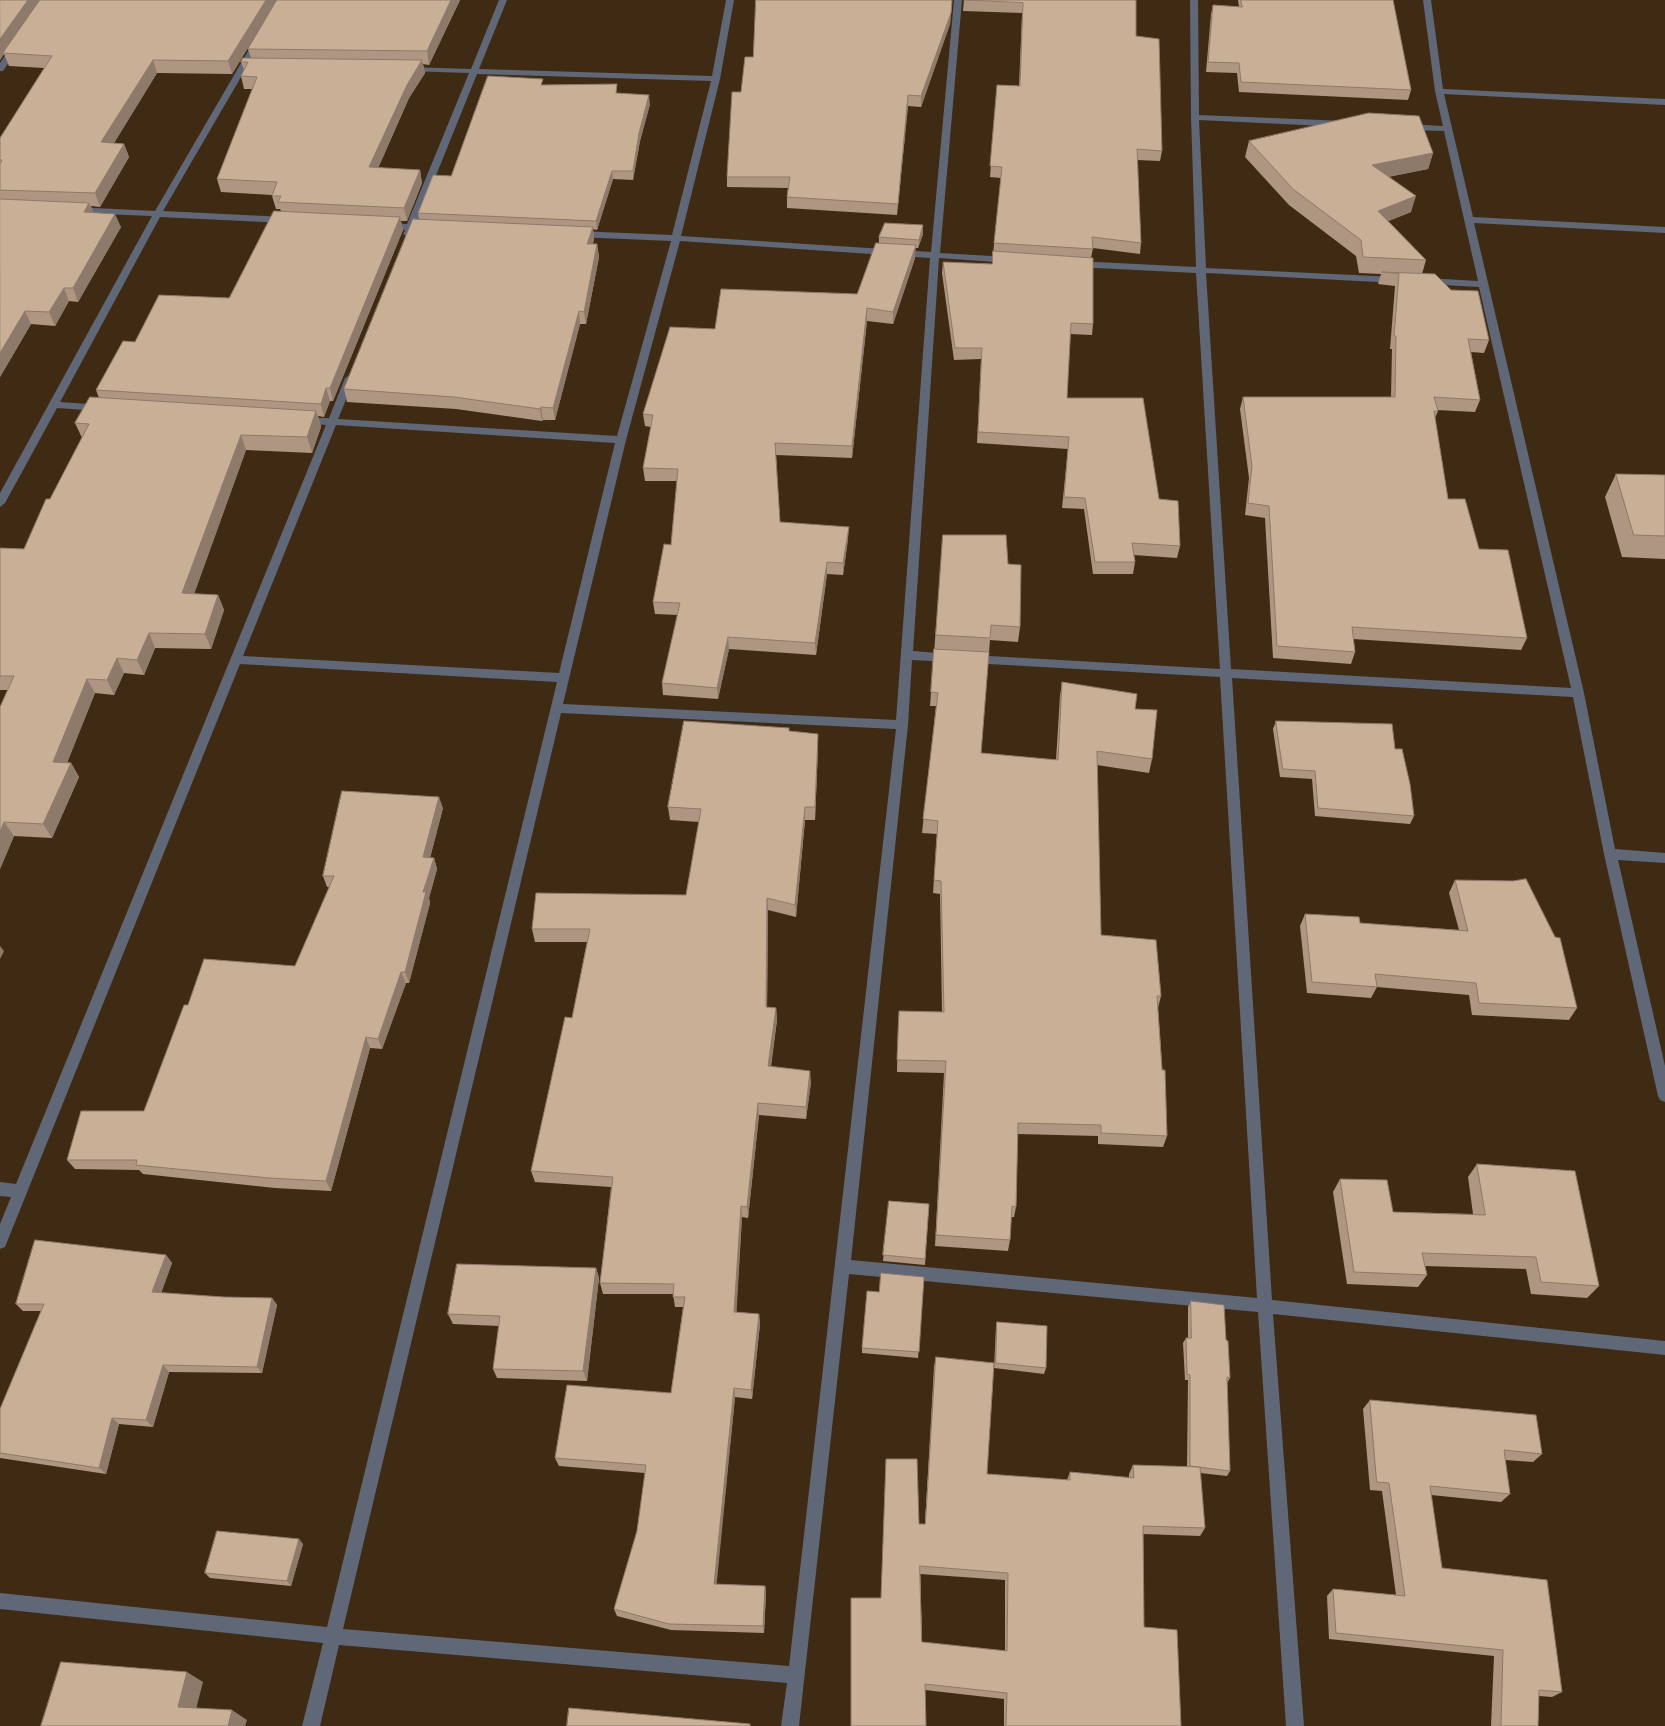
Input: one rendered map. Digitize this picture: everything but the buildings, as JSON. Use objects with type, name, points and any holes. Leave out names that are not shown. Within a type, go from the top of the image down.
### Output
[{"type":"street","points":[[403,246],[503,0]]},
{"type":"street","points":[[311,1726],[621,440],[676,238],[716,79],[730,0]]},
{"type":"street","points":[[790,1726],[843,1266],[902,725],[935,256],[958,0]]},
{"type":"street","points":[[1194,0],[1195,117],[1201,271],[1265,1306],[1295,1726]]},
{"type":"street","points":[[1427,0],[1439,91],[1578,693],[1610,854],[1665,1096]]},
{"type":"street","points":[[0,503],[158,213],[249,66],[263,33]]},
{"type":"street","points":[[0,69],[21,38]]},
{"type":"street","points":[[398,69],[716,79]]},
{"type":"street","points":[[1439,91],[1665,102]]},
{"type":"street","points":[[1195,117],[1351,124]]},
{"type":"street","points":[[1400,126],[1448,129]]},
{"type":"street","points":[[69,209],[294,221]]},
{"type":"street","points":[[1469,220],[1665,230]]},
{"type":"street","points":[[381,226],[440,228]]},
{"type":"street","points":[[568,234],[676,238],[1024,261]]},
{"type":"street","points":[[1063,263],[1483,284]]},
{"type":"street","points":[[0,1242],[355,366]]},
{"type":"street","points":[[54,405],[114,409]]},
{"type":"street","points":[[293,420],[621,440]]},
{"type":"street","points":[[907,655],[1578,693]]},
{"type":"street","points":[[237,660],[565,678]]},
{"type":"street","points":[[557,708],[902,725]]},
{"type":"street","points":[[1610,854],[1665,858]]},
{"type":"street","points":[[0,1189],[21,1191]]},
{"type":"street","points":[[843,1266],[1265,1306],[1665,1348]]},
{"type":"street","points":[[0,1601],[333,1636],[795,1675]]}]
